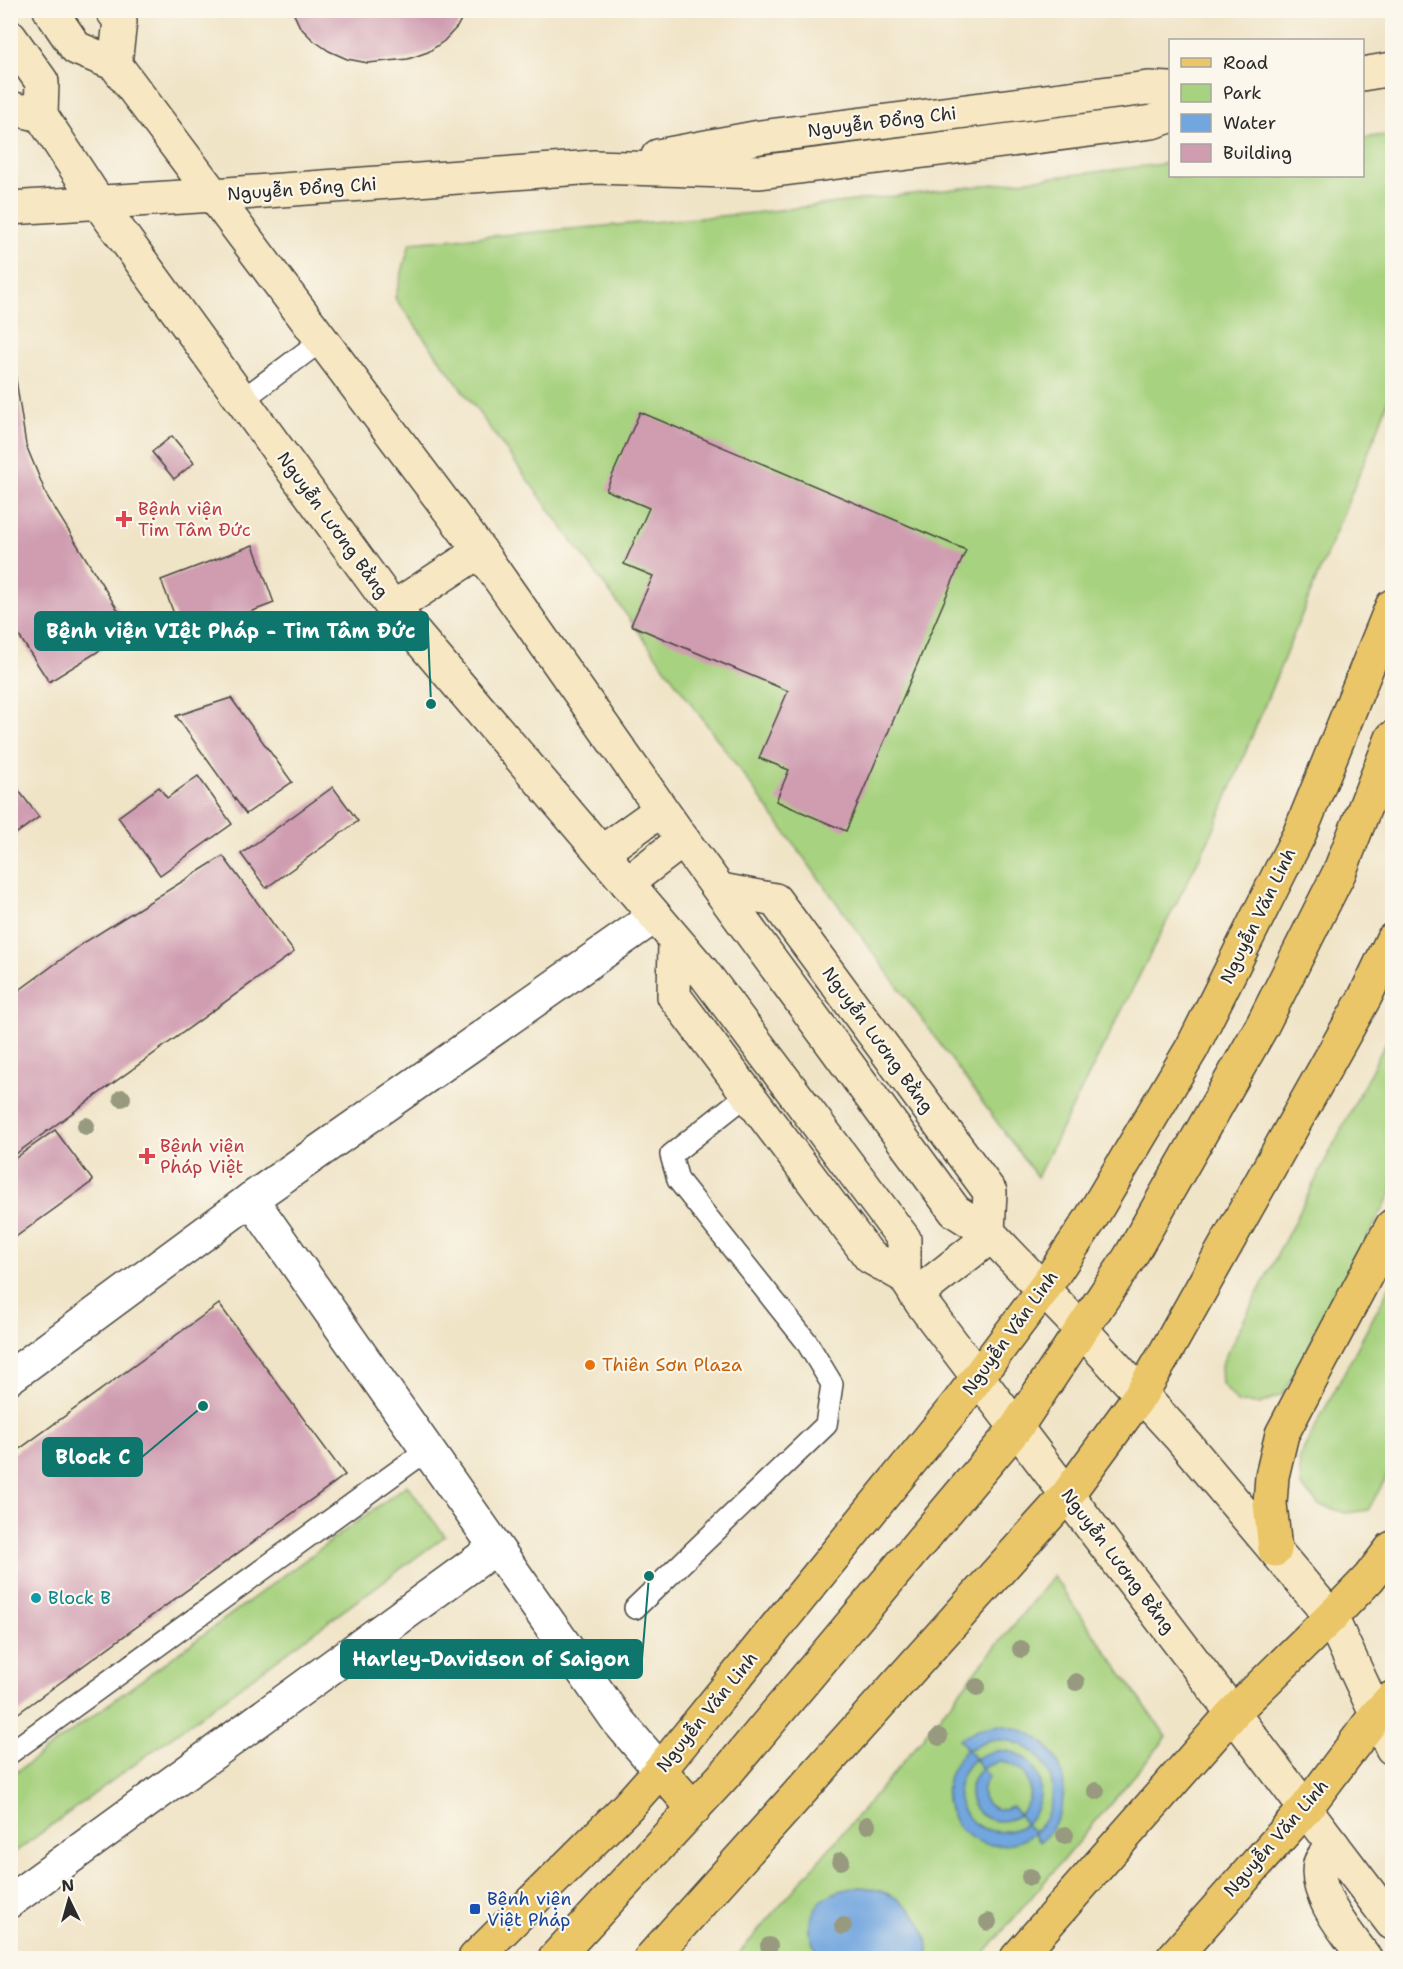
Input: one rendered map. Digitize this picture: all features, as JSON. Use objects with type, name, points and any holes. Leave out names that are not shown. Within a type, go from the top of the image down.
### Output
[{"type":"main road","points":[[50,10],[76,48],[115,64],[120,21],[112,10]]},
{"type":"main road","name":"Nguyễn Lương Bằng","points":[[10,37],[42,82],[26,112],[98,202],[393,608],[703,972],[904,1239],[910,1286]]},
{"type":"main road","name":"Nguyễn Lương Bằng","points":[[115,64],[480,551],[661,810],[721,890],[775,900],[990,1192],[989,1234]]},
{"type":"main road","points":[[1364,74],[1392,69]]},
{"type":"main road","name":"Nguyễn Đổng Chi","points":[[594,167],[760,137],[1148,88],[1169,89]]},
{"type":"main road","points":[[983,109],[991,120],[992,133],[987,144]]},
{"type":"main road","points":[[948,114],[942,125],[943,134],[950,148]]},
{"type":"main road","name":"Nguyễn Đổng Chi","points":[[10,208],[594,167],[760,172],[1152,122],[1169,116]]},
{"type":"main road","points":[[393,608],[480,551]]},
{"type":"main road","name":"Nguyễn Văn Linh","points":[[476,1959],[627,1807],[660,1770],[909,1465],[1043,1290],[1090,1220],[1160,1104],[1221,991],[1299,835],[1392,606]]},
{"type":"main road","points":[[555,1959],[737,1761],[1016,1428],[1130,1257],[1262,1026],[1339,873],[1392,738]]},
{"type":"main road","points":[[602,852],[661,810]]},
{"type":"main road","points":[[627,883],[683,840]]},
{"type":"main road","name":"Nguyễn Lương Bằng","points":[[665,928],[674,996],[870,1257],[910,1286],[1392,1923]]},
{"type":"main road","points":[[651,1959],[1067,1495],[1141,1394],[1359,1007],[1392,940]]},
{"type":"main road","points":[[1275,1550],[1270,1504],[1271,1485],[1282,1434],[1392,1226]]},
{"type":"main road","points":[[910,1286],[989,1234],[1082,1330],[1178,1435],[1331,1617],[1384,1707],[1392,1748]]},
{"type":"main road","points":[[1017,1959],[1233,1713],[1369,1578],[1392,1548]]},
{"type":"main road","name":"Nguyễn Văn Linh","points":[[1173,1959],[1306,1808],[1384,1707]]},
{"type":"main road","points":[[660,1770],[694,1809]]},
{"type":"main road","points":[[1333,1845],[1320,1862],[1319,1882],[1325,1898],[1365,1959]]},
{"type":"street","points":[[10,1377],[251,1198],[665,928]]},
{"type":"street","points":[[251,1198],[618,1721],[660,1770]]},
{"type":"street","points":[[10,1901],[495,1548]]},
{"type":"lane","points":[[242,400],[322,340]]},
{"type":"lane","points":[[635,1608],[826,1425],[832,1384],[806,1341],[678,1180],[671,1155],[748,1095]]},
{"type":"lane","points":[[10,1753],[427,1450]]},
{"type":"green space","points":[[1392,134],[1392,389],[1379,426],[1214,829],[1037,1177],[395,298],[410,243],[754,213],[1169,163],[1169,177],[1364,177],[1364,138]]},
{"type":"green space","points":[[1392,1030],[1392,1192],[1283,1394],[1260,1404],[1238,1403],[1222,1384],[1221,1365]]},
{"type":"green space","points":[[1392,1282],[1392,1467],[1368,1510],[1346,1513],[1319,1505],[1301,1486],[1299,1458]]},
{"type":"green space","points":[[407,1485],[445,1536],[11,1855],[11,1776]]},
{"type":"green space","points":[[1053,1576],[1167,1737],[980,1958],[735,1958],[894,1773]]},
{"type":"water","points":[[999,1725],[1023,1730],[1045,1744],[1055,1756],[1064,1785],[1063,1801],[1051,1830],[1040,1842],[1033,1834],[1011,1844],[990,1845],[972,1838],[958,1826],[949,1809],[947,1789],[952,1769],[967,1749],[959,1739],[978,1729]],"holes":[[[990,1740],[1009,1741],[1026,1747],[1039,1757],[1048,1770],[1052,1785],[1052,1801],[1046,1818],[1034,1833],[1026,1824],[1037,1808],[1040,1792],[1038,1777],[1032,1765],[1021,1756],[1007,1751],[992,1752],[975,1759],[968,1750]],[[974,1759],[982,1768],[998,1762],[1008,1764],[1023,1773],[1028,1781],[1029,1798],[1019,1815],[1026,1824],[1008,1831],[992,1831],[978,1826],[967,1816],[960,1804],[958,1789],[963,1774]]]},
{"type":"water","points":[[982,1768],[989,1777],[984,1784],[983,1791],[987,1803],[998,1809],[1012,1806],[1019,1815],[1006,1820],[984,1817],[976,1810],[971,1801],[970,1790]]},
{"type":"water","points":[[860,1887],[887,1894],[899,1900],[909,1909],[924,1930],[928,1958],[904,1959],[882,1950],[869,1951],[842,1959],[830,1958],[821,1954],[811,1939],[810,1930],[818,1904],[842,1890]]},
{"type":"building","points":[[292,10],[466,10],[457,27],[444,41],[428,52],[408,59],[368,63],[347,59],[313,40],[300,27]]},
{"type":"building","points":[[10,340],[26,445],[47,496],[131,631],[49,682],[10,622]]},
{"type":"building","points":[[640,412],[966,550],[846,831],[776,801],[789,770],[759,758],[788,691],[631,625],[653,576],[624,564],[649,508],[606,490]]},
{"type":"building","points":[[172,436],[194,463],[174,479],[152,452]]},
{"type":"building","points":[[253,545],[274,603],[183,637],[161,580]]},
{"type":"building","points":[[231,698],[292,782],[246,814],[176,716]]},
{"type":"building","points":[[198,776],[232,824],[160,875],[118,817],[159,787],[167,798]]},
{"type":"building","points":[[10,779],[39,817],[10,838]]},
{"type":"building","points":[[333,787],[358,821],[266,888],[241,854]]},
{"type":"building","points":[[223,856],[294,952],[10,1158],[10,997],[85,942]]},
{"type":"building","points":[[55,1130],[93,1181],[10,1241],[10,1162]]},
{"type":"building","points":[[219,1304],[345,1475],[17,1714],[10,1705],[10,1456]]},
{"type":"place","name":"Bệnh viện Tim Tâm Đức","points":[[124,519]]},
{"type":"place","name":"Bệnh viện VIệt Pháp - Tim Tâm Đức","points":[[431,704]]},
{"type":"place","name":"Bệnh viện Pháp Việt","points":[[147,1156]]},
{"type":"place","name":"Thiên Sơn Plaza","points":[[590,1365]]},
{"type":"place","name":"Block C","points":[[203,1406]]},
{"type":"place","name":"Harley-Davidson of Saigon","points":[[649,1576]]},
{"type":"place","name":"Block B","points":[[36,1598]]},
{"type":"place","name":"Bệnh viện Việt Pháp","points":[[475,1909]]}]
